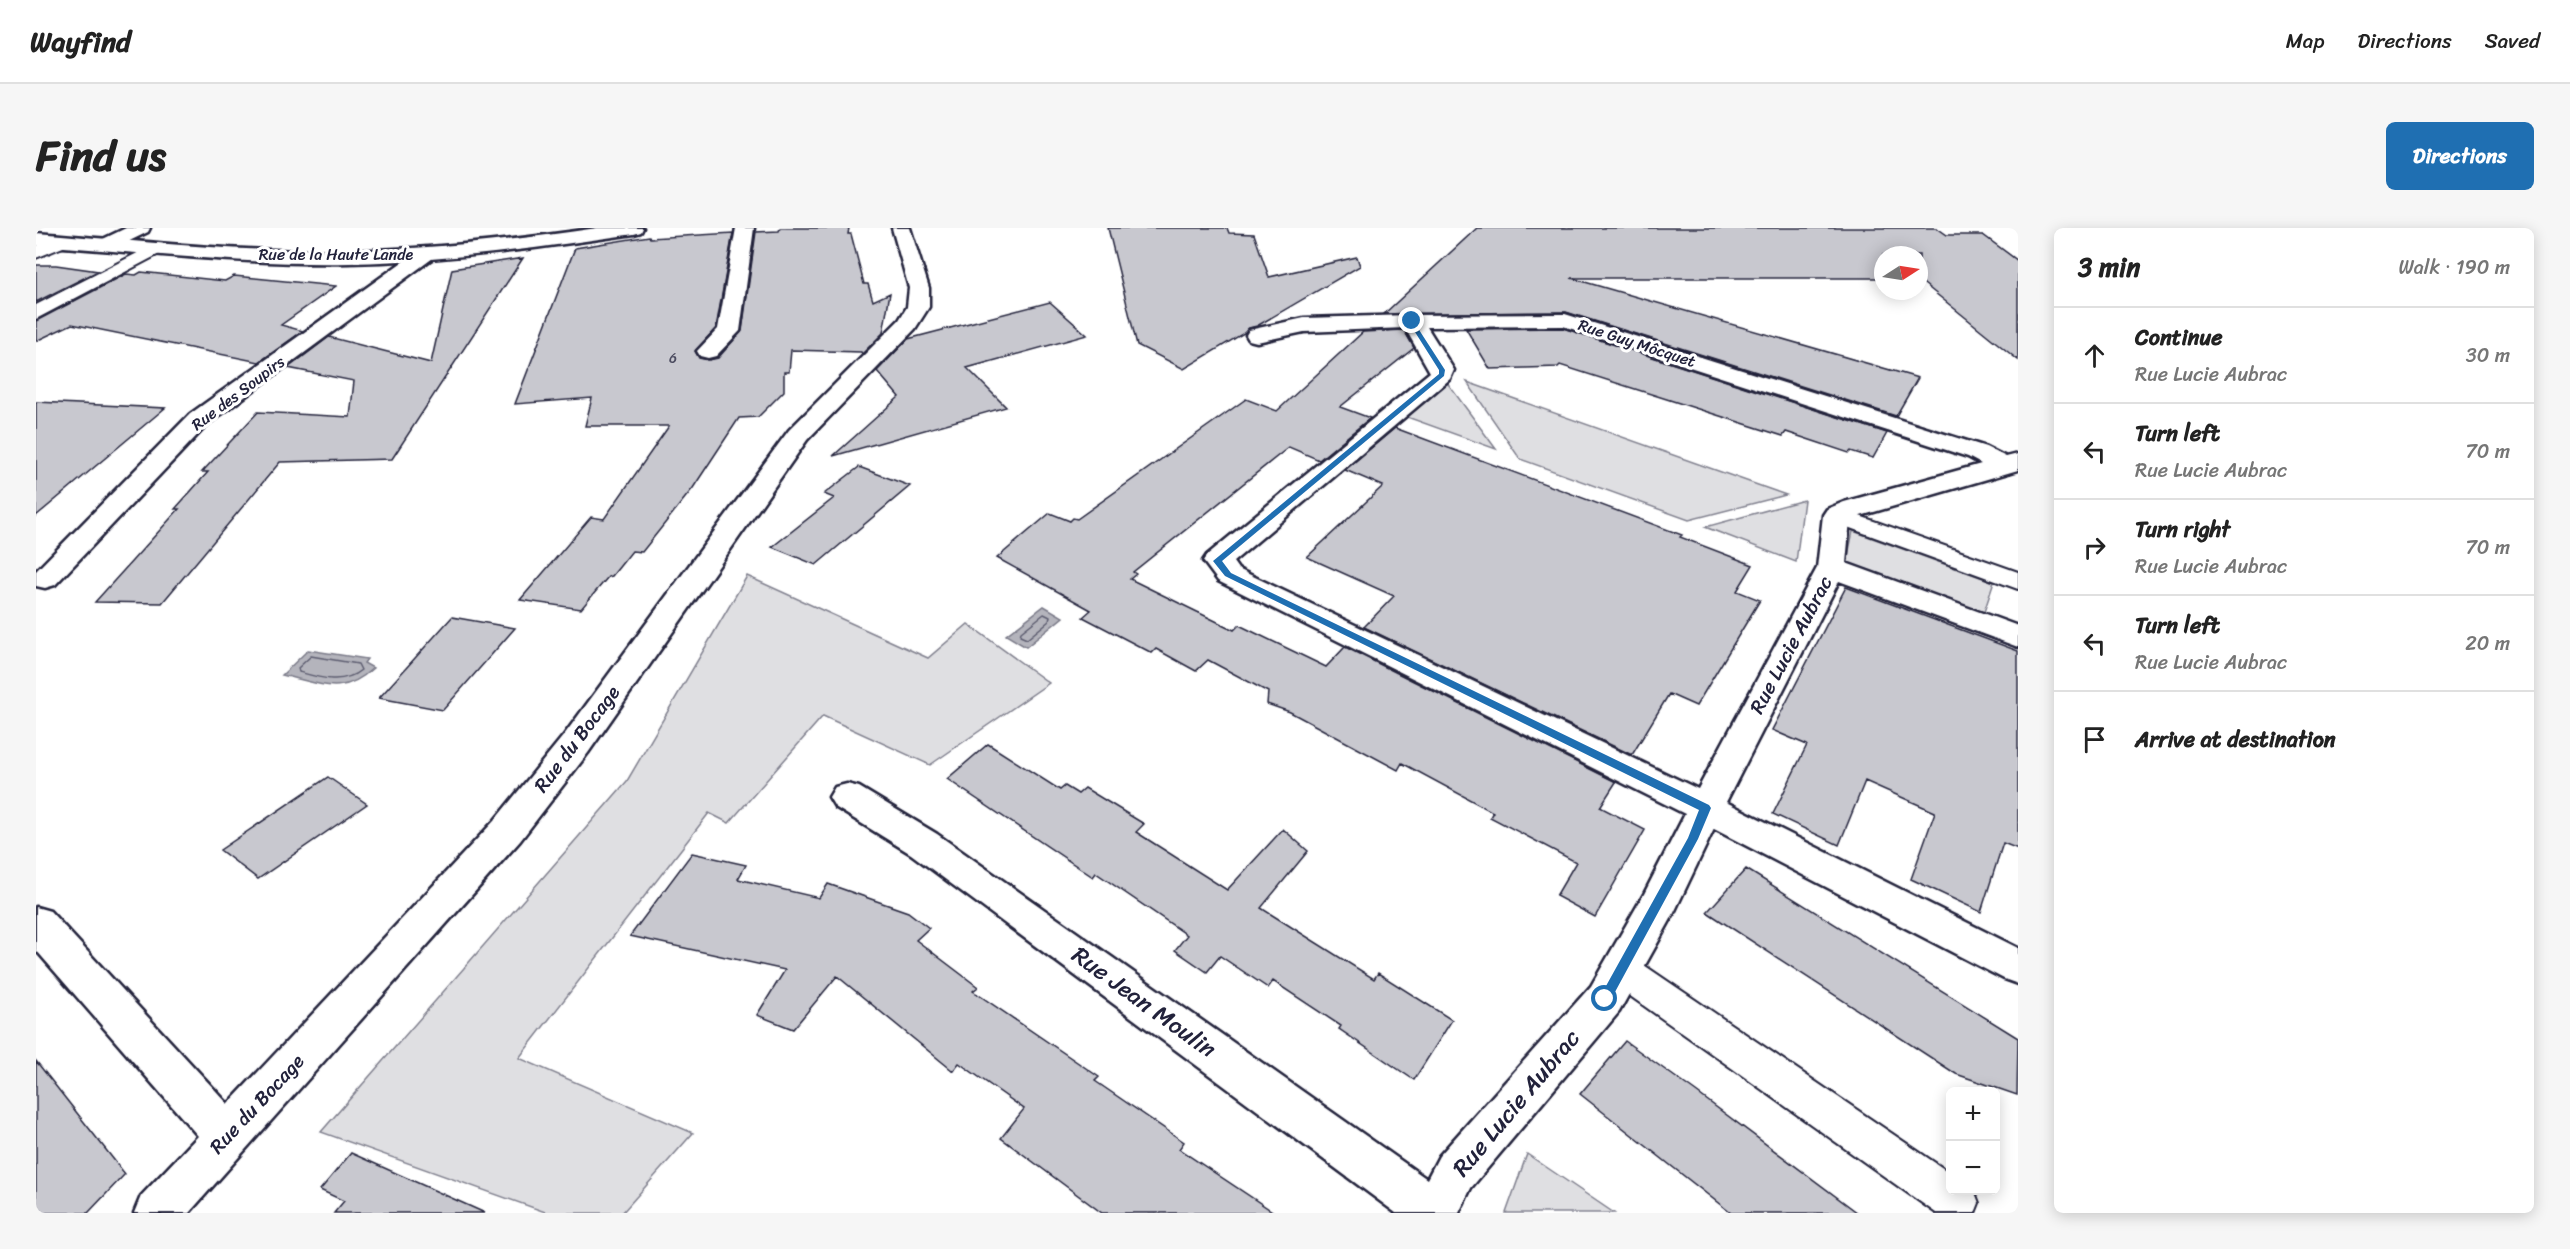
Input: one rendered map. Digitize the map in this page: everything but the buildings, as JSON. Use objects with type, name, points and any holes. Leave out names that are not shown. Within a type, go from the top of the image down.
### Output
[{"type":"street","points":[[110,243],[141,228]]},
{"type":"street","name":"Rue de la Haute Lande","points":[[36,239],[308,257],[426,254],[571,238],[634,228]]},
{"type":"street","points":[[708,351],[729,331],[744,228]]},
{"type":"street","name":"Rue du Bocage","points":[[158,1213],[507,831],[576,744],[798,435],[907,324],[918,307],[919,288],[901,228]]},
{"type":"street","name":"Rue des Soupirs","points":[[45,579],[199,419],[426,254]]},
{"type":"street","name":"Rue Guy Môcquet","points":[[1257,335],[1304,325],[1412,321],[1565,320],[2010,464]]},
{"type":"street","points":[[1412,321],[1442,370],[1442,374],[1217,561],[1228,574],[1705,808],[2018,967]]},
{"type":"street","points":[[1837,515],[1854,508],[2010,464]]},
{"type":"street","name":"Rue Lucie Aubrac","points":[[1435,1212],[1455,1172],[1605,999],[1622,970],[1693,839],[1705,808],[1831,568],[1837,515]]},
{"type":"street","points":[[1831,568],[2018,637]]},
{"type":"street","name":"Rue Jean Moulin","points":[[848,797],[924,844],[1435,1212]]},
{"type":"street","points":[[36,923],[227,1135]]},
{"type":"lane","points":[[36,253],[62,241]]},
{"type":"lane","points":[[36,313],[157,248]]},
{"type":"lane","points":[[1837,515],[2018,581]]},
{"type":"lane","points":[[1622,970],[1958,1203]]},
{"type":"shaded area","points":[[1446,381],[1496,449],[1407,417]]},
{"type":"shaded area","points":[[1467,382],[1786,495],[1689,520],[1520,459]]},
{"type":"shaded area","points":[[1804,500],[1796,562],[1705,527]]},
{"type":"shaded area","points":[[1853,531],[1994,582],[1983,615],[1846,565]]},
{"type":"shaded area","points":[[747,576],[928,658],[968,624],[1049,683],[930,765],[823,716],[729,823],[709,813],[519,1058],[693,1133],[622,1213],[548,1213],[321,1132],[627,781]]},
{"type":"shaded area","points":[[1527,1154],[1614,1213],[1506,1213]]},
{"type":"water","points":[[1044,606],[1063,617],[1026,647],[1006,635]]},
{"type":"water","points":[[308,650],[367,659],[364,663],[373,668],[362,677],[341,686],[319,684],[282,675]]},
{"type":"route","points":[[1412,321],[1442,370],[1442,374],[1217,561],[1228,574],[1705,808],[1693,839],[1605,999]]}]
